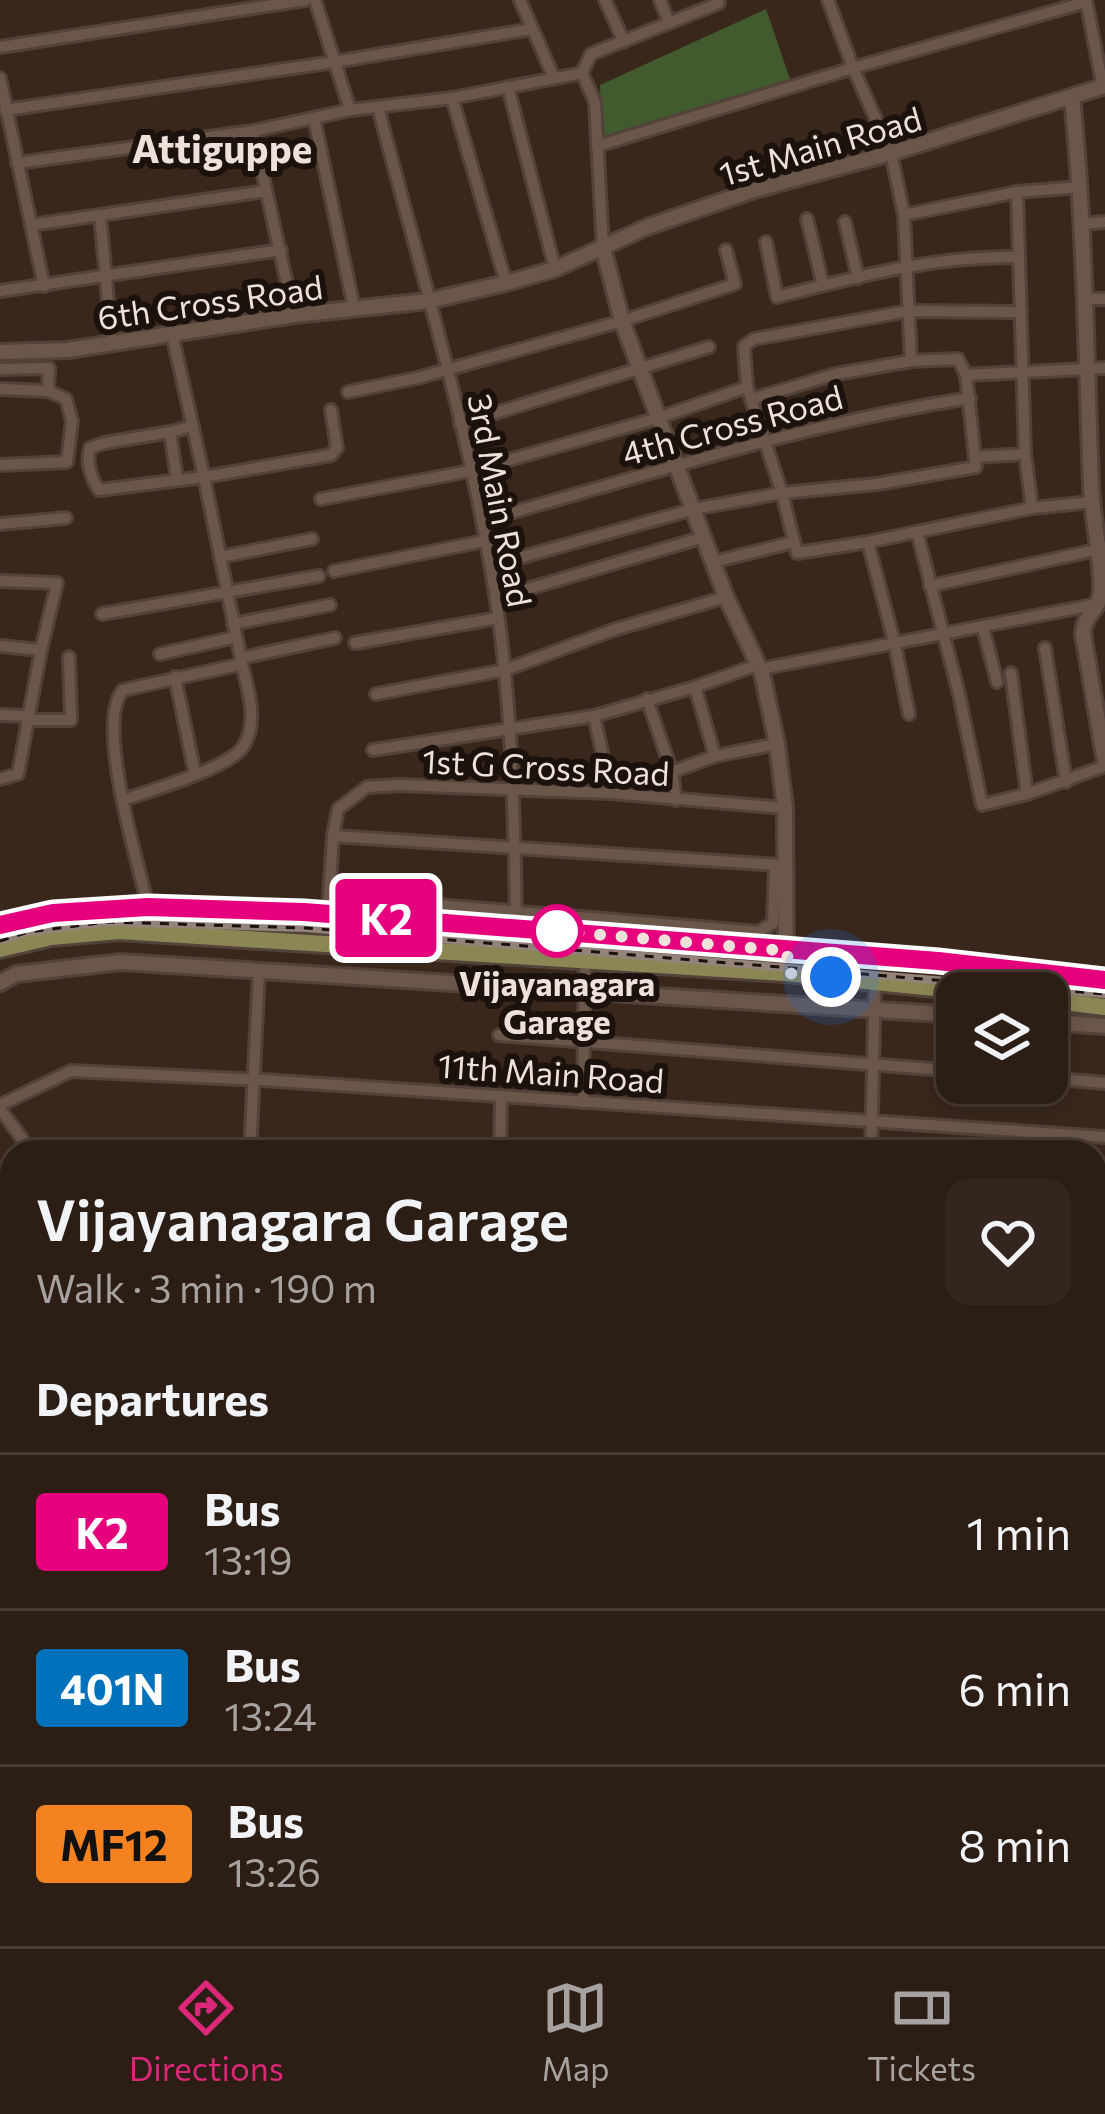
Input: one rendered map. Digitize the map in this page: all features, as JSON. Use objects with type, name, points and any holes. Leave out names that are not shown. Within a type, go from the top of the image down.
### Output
[{"type":"main road","points":[[0,925],[53,913],[148,907],[329,905],[1105,980]]},
{"type":"main road","points":[[0,949],[51,937],[119,931],[786,973],[936,988]]},
{"type":"main road","points":[[1068,1003],[1105,1007]]},
{"type":"street","points":[[0,46],[305,0]]},
{"type":"street","points":[[315,0],[350,110]]},
{"type":"street","points":[[520,0],[554,78]]},
{"type":"street","points":[[605,0],[624,41]]},
{"type":"street","points":[[660,0],[669,22]]},
{"type":"street","points":[[828,0],[891,153],[904,215],[911,361]]},
{"type":"street","points":[[598,146],[1086,1],[1104,86]]},
{"type":"street","points":[[582,73],[592,54],[718,2]]},
{"type":"street","points":[[5,110],[532,29]]},
{"type":"street","points":[[16,163],[253,131],[350,110],[452,98],[582,73]]},
{"type":"street","points":[[582,73],[595,102],[603,248],[622,321],[712,562],[758,667],[777,744],[785,808],[781,865],[773,923],[759,932],[516,912],[329,905],[333,836],[781,865]]},
{"type":"street","points":[[0,78],[44,286]]},
{"type":"street","name":"1st Main Road","points":[[428,301],[555,269],[647,227],[754,190],[1104,86]]},
{"type":"street","points":[[508,87],[555,269]]},
{"type":"street","points":[[452,98],[506,283]]},
{"type":"street","points":[[917,532],[982,805],[1066,782],[1105,764],[1083,634],[1083,624],[1102,601],[1101,549],[1092,502],[1081,187],[1072,98]]},
{"type":"street","name":"3rd Main Road","points":[[378,107],[460,424],[498,618],[513,792],[516,912]]},
{"type":"street","points":[[314,118],[354,308]]},
{"type":"street","points":[[253,131],[294,314]]},
{"type":"street","points":[[904,215],[1017,192],[1081,187]]},
{"type":"street","points":[[31,224],[266,191]]},
{"type":"street","points":[[1017,192],[1025,454],[1032,508]]},
{"type":"street","points":[[100,215],[112,343]]},
{"type":"street","points":[[807,219],[823,285]]},
{"type":"street","points":[[845,222],[858,278]]},
{"type":"street","points":[[1082,224],[1105,222]]},
{"type":"street","points":[[766,242],[778,297],[906,266],[969,257],[1018,257]]},
{"type":"street","points":[[0,291],[281,250]]},
{"type":"street","points":[[348,392],[447,370],[736,284],[726,250]]},
{"type":"street","points":[[1085,299],[1105,299]]},
{"type":"street","name":"6th Cross Road","points":[[0,352],[68,350],[294,314],[428,301]]},
{"type":"street","points":[[1021,312],[908,311],[748,342],[742,350],[750,393],[797,553],[1032,508],[1092,502]]},
{"type":"street","points":[[123,800],[234,756],[244,746],[250,727],[252,703],[172,334]]},
{"type":"street","points":[[460,424],[709,347]]},
{"type":"street","points":[[321,499],[470,471],[750,393],[836,374],[958,358],[966,375],[976,466],[694,509],[522,557]]},
{"type":"street","points":[[0,369],[49,368],[48,391]]},
{"type":"street","points":[[966,375],[1105,368]]},
{"type":"street","points":[[0,389],[48,391],[66,399],[72,421],[67,461],[0,465]]},
{"type":"street","name":"4th Cross Road","points":[[510,513],[766,440],[884,411],[970,398]]},
{"type":"street","points":[[194,426],[93,446],[88,454],[98,490],[331,455],[337,448],[331,410]]},
{"type":"street","points":[[170,432],[177,479]]},
{"type":"street","points":[[975,457],[1025,454]]},
{"type":"street","points":[[0,524],[66,518]]},
{"type":"street","points":[[524,590],[704,536]]},
{"type":"street","points":[[220,557],[312,539]]},
{"type":"street","points":[[334,571],[484,541]]},
{"type":"street","points":[[712,562],[794,542]]},
{"type":"street","points":[[868,542],[909,714]]},
{"type":"street","points":[[930,586],[1101,549]]},
{"type":"street","points":[[102,614],[319,576]]},
{"type":"street","points":[[0,580],[57,583],[18,774],[0,779]]},
{"type":"street","points":[[376,694],[505,670],[613,630],[726,597]]},
{"type":"street","points":[[374,750],[594,716],[758,667],[896,645],[1102,601]]},
{"type":"street","points":[[160,654],[330,605]]},
{"type":"street","points":[[355,643],[498,618]]},
{"type":"street","points":[[982,628],[997,682]]},
{"type":"street","points":[[148,907],[123,800],[113,725],[115,699],[123,690],[335,638]]},
{"type":"street","points":[[0,646],[40,650]]},
{"type":"street","points":[[1045,648],[1066,782]]},
{"type":"street","points":[[0,716],[71,720],[69,657]]},
{"type":"street","points":[[1011,673],[1027,794]]},
{"type":"street","points":[[175,677],[195,774]]},
{"type":"street","points":[[695,687],[715,755]]},
{"type":"street","points":[[647,699],[672,772],[676,800]]},
{"type":"street","points":[[594,716],[611,794]]},
{"type":"street","points":[[672,772],[715,755],[777,744]]},
{"type":"street","name":"1st G Cross Road","points":[[333,836],[338,809],[367,787],[398,785],[611,794],[785,808]]},
{"type":"street","points":[[781,865],[786,973]]},
{"type":"street","points":[[583,1102],[585,960]]},
{"type":"street","points":[[0,983],[16,974],[121,962],[936,1014]]},
{"type":"street","points":[[250,1140],[259,970]]},
{"type":"street","points":[[871,1140],[875,982]]},
{"type":"street","points":[[1068,1023],[1105,1026]]},
{"type":"street","points":[[500,1035],[936,1069]]},
{"type":"street","name":"11th Main Road","points":[[0,1107],[71,1071],[253,1079],[1105,1137]]},
{"type":"street","points":[[1068,1080],[1105,1083]]},
{"type":"street","points":[[500,1140],[501,1096]]},
{"type":"street","points":[[0,1107],[23,1140]]},
{"type":"street","points":[[1054,1133],[1054,1140]]},
{"type":"green space","points":[[766,9],[791,82],[601,140],[600,85]]},
{"type":"railway","points":[[0,941],[28,932],[108,922],[306,928],[1105,994]]},
{"type":"bus line","name":"K2","points":[[0,925],[53,913],[148,907],[304,912],[938,961],[1105,980]]},
{"type":"place","name":"Vijayanagara Garage","points":[[557,931]]},
{"type":"district","name":"Attiguppe","points":[[222,147]]},
{"type":"route","points":[[557,931],[788,951],[786,973],[831,977]]}]
